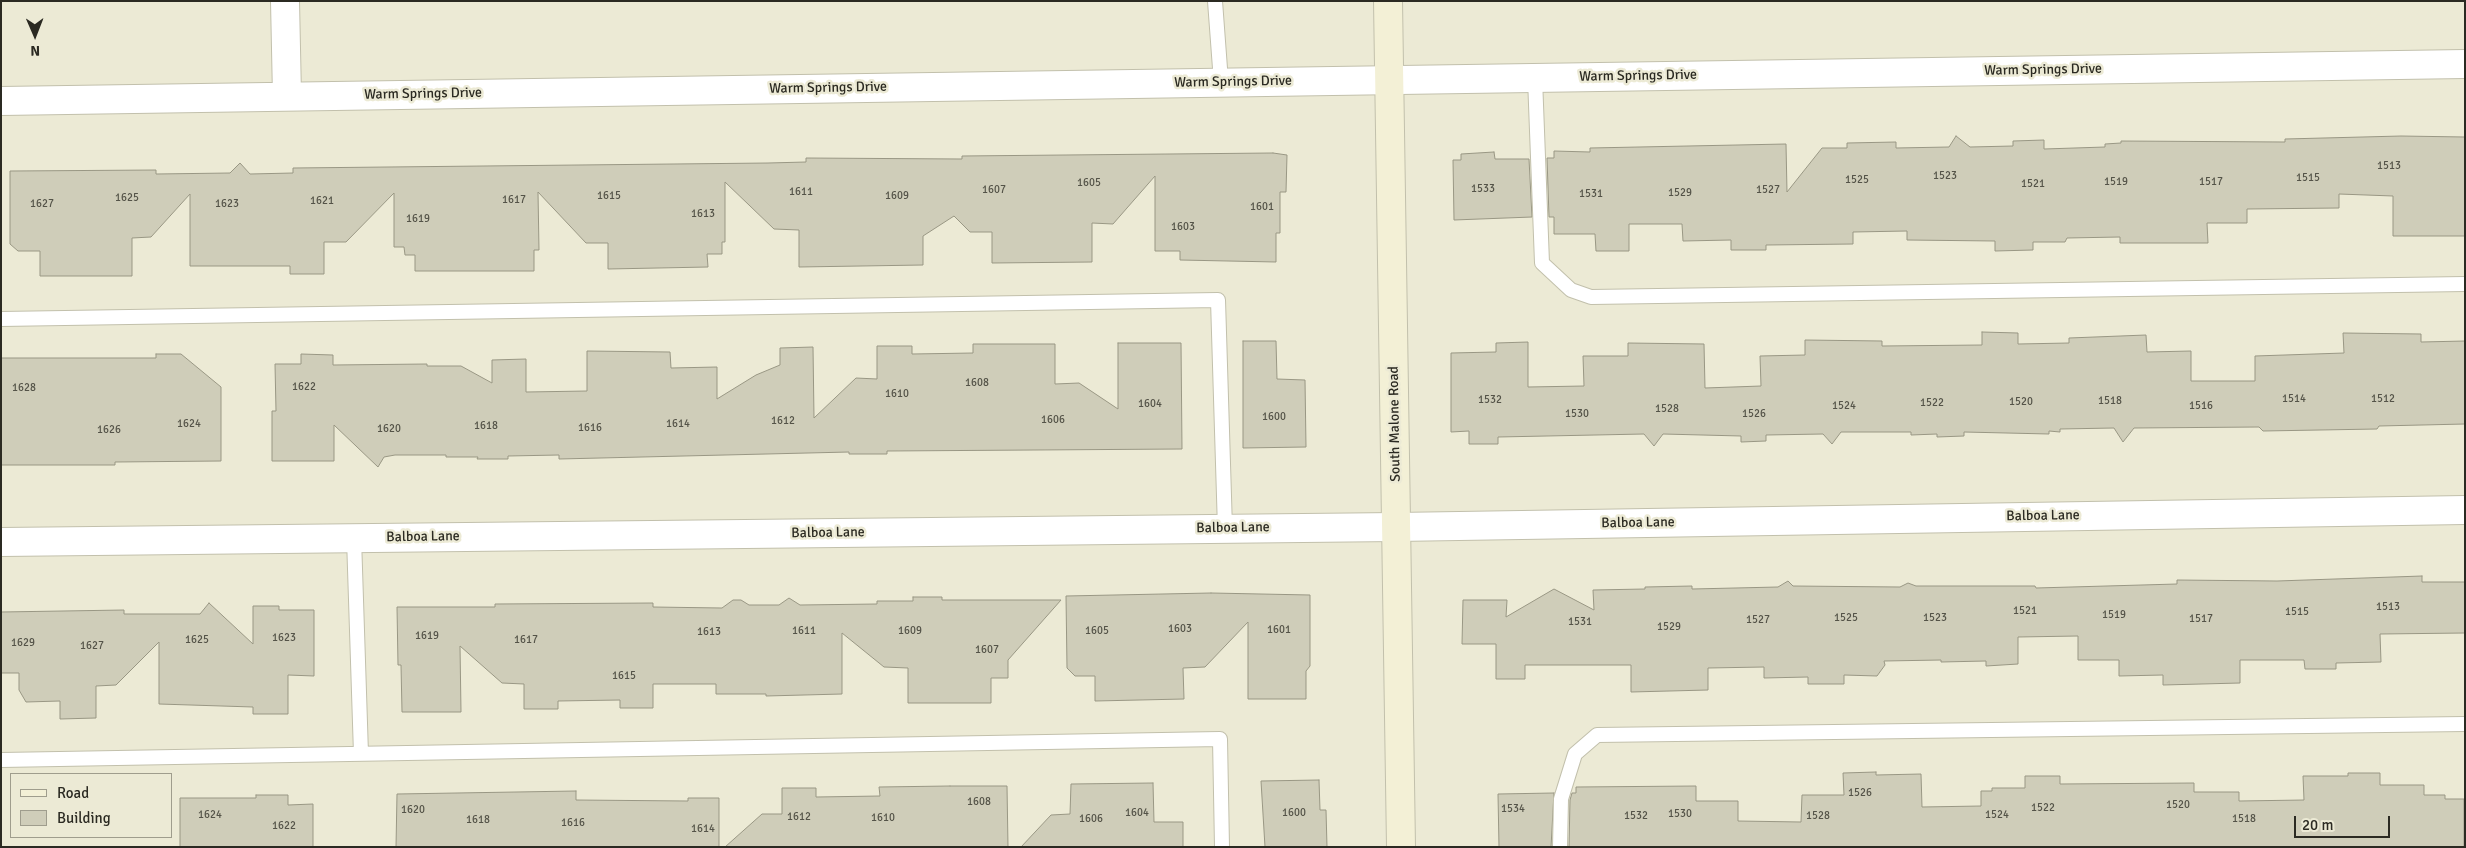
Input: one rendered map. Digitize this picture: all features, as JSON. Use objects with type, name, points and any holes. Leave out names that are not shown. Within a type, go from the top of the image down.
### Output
[{"type":"street","points":[[285,1],[287,96]]},
{"type":"street","name":"South Malone Road","points":[[1388,1],[1401,847]]},
{"type":"street","name":"Warm Springs Drive","points":[[1,100],[2465,64]]},
{"type":"street","name":"Balboa Lane","points":[[1,542],[1396,527],[2465,510]]},
{"type":"lane","points":[[1215,1],[1221,82]]},
{"type":"lane","points":[[1535,78],[1542,262],[1570,290],[1591,297],[2465,284]]},
{"type":"lane","points":[[1,318],[1218,300],[1225,528]]},
{"type":"lane","points":[[354,538],[361,754]]},
{"type":"lane","points":[[1560,847],[1561,799],[1575,754],[1597,735],[2465,724]]},
{"type":"lane","points":[[1,760],[1220,739],[1222,847]]},
{"type":"building","points":[[1956,136],[1970,147],[2013,146],[2013,141],[2044,140],[2044,149],[2105,147],[2105,144],[2121,143],[2121,141],[2285,142],[2285,139],[2401,136],[2465,137],[2465,236],[2393,236],[2393,196],[2339,194],[2339,208],[2247,209],[2247,223],[2207,223],[2208,243],[2120,243],[2120,237],[2067,238],[2065,242],[2033,242],[2033,250],[1995,251],[1995,241],[1907,240],[1907,231],[1853,232],[1853,244],[1766,245],[1766,250],[1731,250],[1731,240],[1683,241],[1682,224],[1629,224],[1629,251],[1596,251],[1595,234],[1554,234],[1554,217],[1549,217],[1547,158],[1554,158],[1554,151],[1590,152],[1590,148],[1786,144],[1787,192],[1822,148],[1847,148],[1847,143],[1896,142],[1896,148],[1949,147]]},
{"type":"building","points":[[1494,152],[1495,159],[1529,159],[1532,217],[1454,220],[1453,160],[1461,160],[1461,154]]},
{"type":"building","points":[[1273,153],[1287,155],[1286,192],[1280,192],[1280,233],[1276,233],[1276,262],[1180,260],[1180,251],[1155,251],[1155,176],[1113,224],[1092,223],[1092,262],[992,263],[992,232],[970,232],[954,216],[923,236],[923,265],[799,267],[799,230],[774,229],[725,182],[725,242],[722,242],[722,254],[707,254],[708,267],[608,269],[608,243],[586,243],[538,192],[539,250],[534,250],[534,271],[415,271],[415,255],[405,255],[404,247],[394,247],[394,193],[346,242],[324,242],[324,274],[290,274],[290,266],[190,266],[190,194],[151,237],[132,238],[132,276],[40,276],[40,251],[18,251],[10,244],[10,171],[156,170],[156,174],[230,173],[240,163],[250,174],[293,173],[293,168],[768,163],[806,162],[806,158],[962,159],[962,156]]},
{"type":"building","points":[[1982,332],[2018,333],[2018,344],[2069,343],[2069,338],[2146,335],[2147,352],[2191,351],[2191,381],[2255,381],[2255,356],[2344,353],[2343,333],[2421,334],[2421,342],[2465,341],[2465,424],[2379,426],[2377,429],[2263,431],[2259,427],[2134,428],[2123,442],[2114,428],[2060,429],[2060,432],[2049,431],[2049,434],[1964,432],[1964,436],[1937,437],[1937,434],[1911,435],[1911,432],[1841,432],[1832,444],[1823,434],[1766,435],[1766,441],[1741,442],[1741,436],[1663,434],[1654,446],[1644,434],[1498,437],[1498,444],[1469,444],[1469,431],[1451,432],[1451,353],[1496,352],[1496,343],[1528,342],[1528,387],[1584,386],[1583,356],[1628,356],[1628,343],[1704,344],[1705,388],[1761,386],[1760,356],[1805,355],[1805,340],[1882,341],[1882,346],[1982,345]]},
{"type":"building","points":[[1243,341],[1276,341],[1277,379],[1305,380],[1306,447],[1243,448]]},
{"type":"building","points":[[1118,343],[1181,343],[1182,449],[887,451],[887,454],[849,454],[849,452],[559,459],[559,455],[508,456],[508,459],[477,459],[478,457],[446,457],[446,455],[395,455],[384,457],[378,467],[334,425],[334,461],[272,461],[272,411],[276,411],[275,364],[301,364],[301,354],[333,355],[333,365],[427,364],[427,366],[461,366],[492,383],[492,360],[526,359],[526,392],[587,391],[587,351],[670,352],[671,368],[717,367],[717,399],[756,375],[780,365],[780,348],[813,347],[814,418],[856,378],[877,379],[877,346],[912,346],[912,354],[973,353],[973,344],[1055,344],[1055,384],[1079,383],[1118,409]]},
{"type":"building","points":[[156,354],[181,354],[221,387],[221,461],[115,462],[115,465],[1,465],[1,358],[156,358]]},
{"type":"building","points":[[2422,576],[2422,582],[2465,582],[2465,633],[2380,634],[2381,662],[2336,663],[2336,669],[2305,669],[2304,660],[2240,660],[2240,683],[2163,685],[2163,675],[2119,676],[2119,660],[2078,660],[2078,636],[2018,637],[2018,664],[1986,666],[1986,661],[1884,661],[1885,665],[1877,676],[1844,675],[1844,684],[1808,684],[1808,677],[1764,678],[1764,667],[1708,668],[1708,690],[1631,692],[1631,665],[1525,665],[1525,679],[1496,679],[1496,644],[1462,644],[1463,600],[1507,600],[1506,617],[1554,589],[1594,610],[1593,590],[1692,586],[1692,589],[1778,587],[1788,581],[1793,586],[1900,587],[1908,583],[1916,586],[2035,586],[2036,588],[2177,584],[2177,580],[2277,581]]},
{"type":"building","points":[[1211,593],[1310,595],[1310,666],[1306,671],[1306,699],[1248,699],[1248,622],[1205,667],[1183,668],[1184,699],[1095,701],[1095,676],[1075,676],[1067,668],[1066,596]]},
{"type":"building","points":[[913,597],[942,597],[942,600],[1061,600],[1008,660],[1008,678],[991,678],[991,703],[908,703],[908,668],[884,667],[842,633],[842,694],[766,696],[766,694],[716,694],[716,684],[653,684],[653,708],[620,708],[620,700],[558,701],[558,709],[524,709],[524,684],[502,683],[460,646],[461,712],[402,712],[401,665],[398,665],[397,607],[495,607],[495,604],[653,603],[653,607],[722,608],[733,600],[741,600],[749,605],[779,605],[789,598],[800,605],[877,604],[877,601],[913,601]]},
{"type":"building","points":[[209,603],[253,644],[253,606],[279,606],[279,610],[314,610],[314,676],[288,675],[288,714],[253,714],[253,707],[159,704],[159,642],[116,685],[96,686],[96,718],[60,719],[60,701],[26,702],[19,690],[19,673],[1,673],[1,612],[124,610],[124,614],[200,614]]},
{"type":"building","points":[[1876,772],[1876,775],[1921,774],[1922,807],[1981,806],[1981,791],[1992,791],[1992,788],[2025,788],[2025,776],[2060,776],[2060,784],[2194,783],[2194,792],[2239,792],[2239,801],[2304,800],[2303,776],[2348,776],[2348,773],[2380,773],[2380,785],[2424,785],[2424,795],[2445,795],[2445,799],[2464,799],[2464,847],[1569,847],[1570,800],[1572,793],[1576,793],[1576,787],[1696,786],[1696,801],[1738,801],[1738,821],[1801,822],[1802,795],[1844,795],[1843,773]]},
{"type":"building","points":[[1319,780],[1320,810],[1326,810],[1327,847],[1265,847],[1261,781]]},
{"type":"building","points":[[1153,783],[1154,822],[1183,822],[1183,847],[1021,847],[1051,815],[1070,814],[1071,784]]},
{"type":"building","points":[[1007,786],[1008,847],[725,847],[762,814],[782,814],[782,788],[816,788],[816,797],[880,796],[879,787]]},
{"type":"building","points":[[576,791],[576,800],[688,801],[688,798],[719,798],[719,847],[396,847],[397,794]]},
{"type":"building","points":[[1554,793],[1551,847],[1499,847],[1498,794]]},
{"type":"building","points":[[256,795],[288,795],[288,805],[313,804],[313,847],[180,847],[180,798],[256,798]]}]
